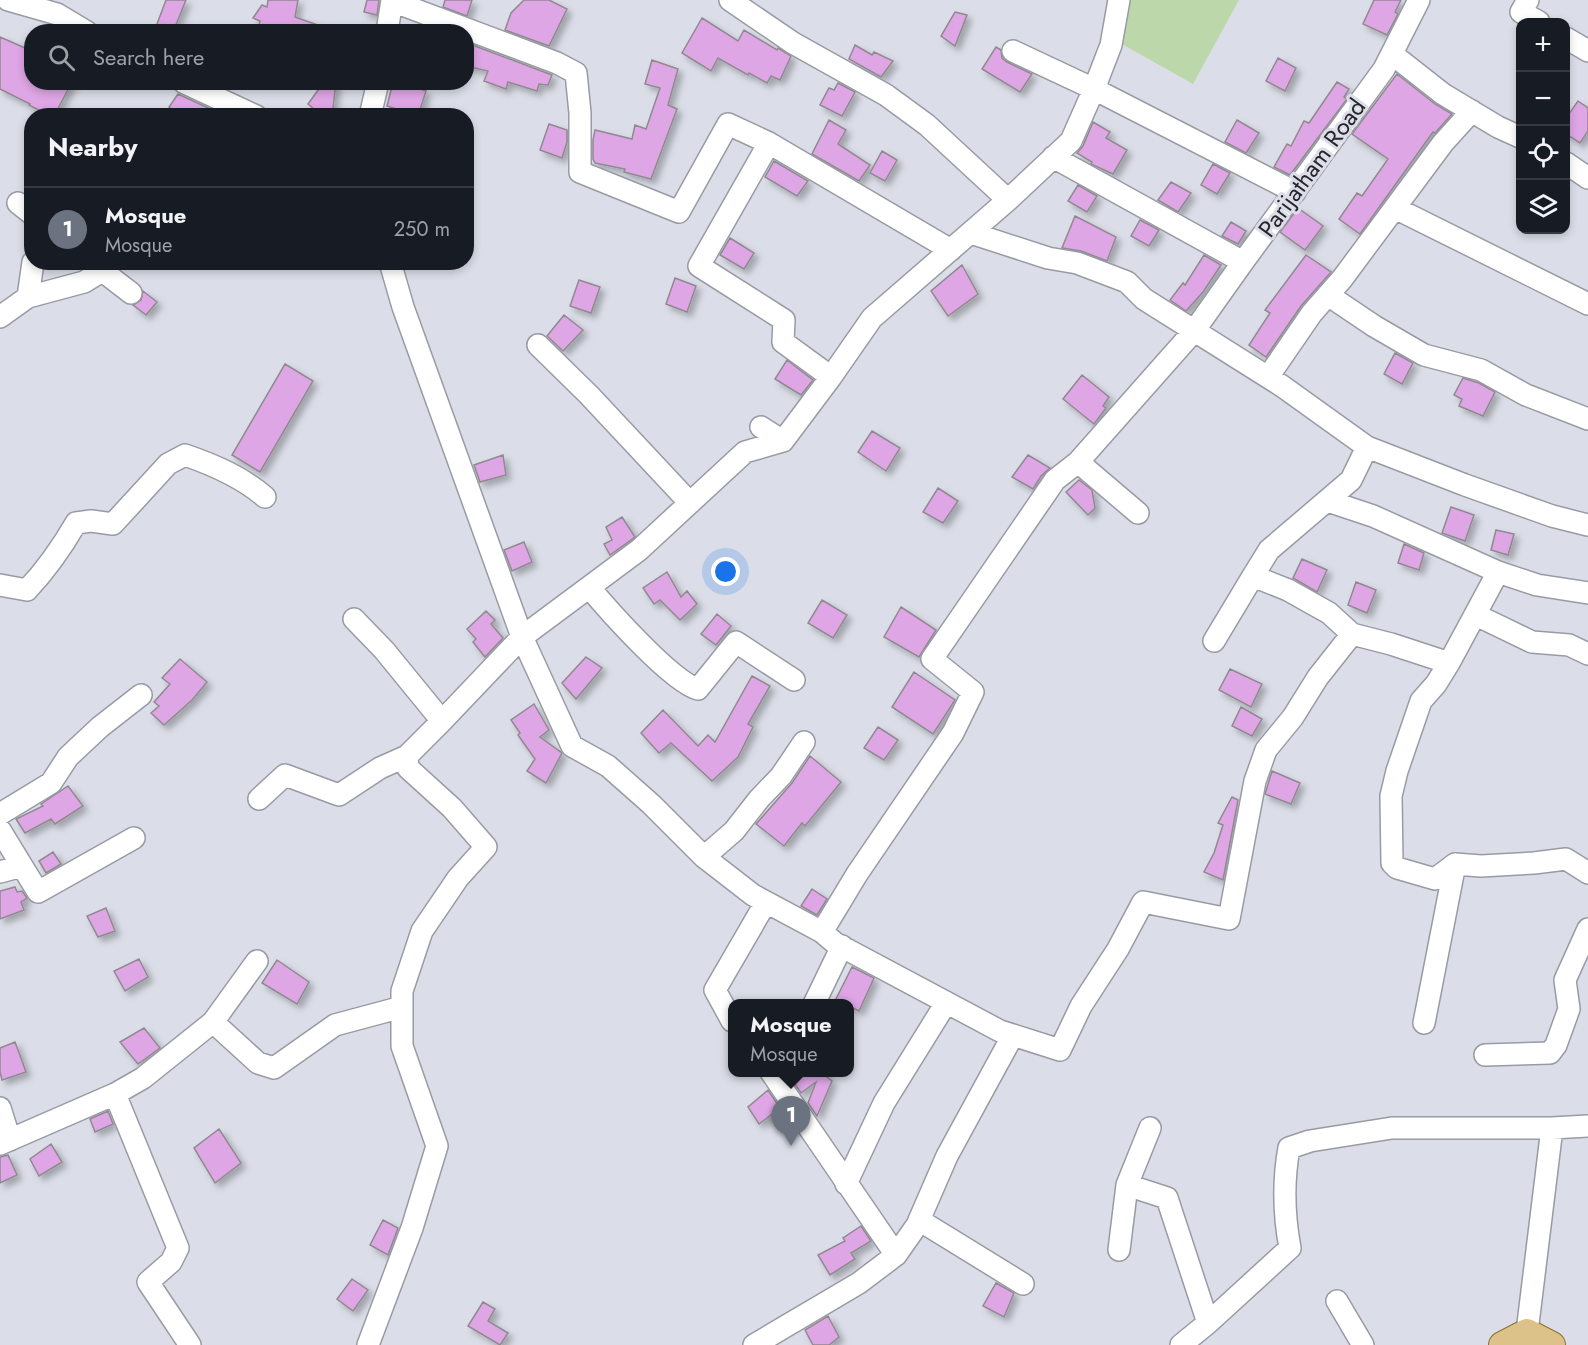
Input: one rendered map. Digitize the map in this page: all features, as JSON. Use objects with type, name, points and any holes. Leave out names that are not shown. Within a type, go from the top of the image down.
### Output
[{"type":"main road","points":[[1502,1345],[1527,1332],[1552,1345]]},
{"type":"street","points":[[8,0],[57,14],[74,24]]},
{"type":"street","points":[[388,24],[392,0],[455,24]]},
{"type":"street","points":[[730,0],[793,43],[886,95],[927,124],[1008,200]]},
{"type":"street","points":[[258,799],[285,775],[339,795],[380,768],[407,756],[522,637],[639,550],[746,452],[783,441],[872,318],[971,233],[1071,141],[1111,45],[1119,0]]},
{"type":"street","name":"Parijatham Road","points":[[822,932],[857,874],[953,733],[973,692],[932,659],[1055,480],[1078,462],[1194,331],[1384,69],[1419,0]]},
{"type":"street","points":[[1528,0],[1521,12],[1532,18]]},
{"type":"street","points":[[474,31],[557,63],[576,73],[580,113],[580,172],[679,212],[728,124],[769,143],[951,250]]},
{"type":"street","points":[[1570,40],[1588,51]]},
{"type":"street","points":[[1014,51],[1094,89],[1295,192]]},
{"type":"street","points":[[1392,54],[1443,94],[1516,135]]},
{"type":"street","points":[[200,90],[239,108]]},
{"type":"street","points":[[372,108],[376,90]]},
{"type":"street","points":[[1268,377],[1312,313],[1443,143],[1472,111]]},
{"type":"street","points":[[769,143],[699,266],[784,320],[783,342],[831,377]]},
{"type":"street","points":[[1053,157],[1243,262]]},
{"type":"street","points":[[1570,166],[1588,178]]},
{"type":"street","points":[[1395,208],[1588,304]]},
{"type":"street","points":[[971,233],[1043,265],[1077,263],[1127,282],[1144,299],[1321,412],[1367,447],[1552,516],[1588,525]]},
{"type":"street","points":[[28,297],[32,270]]},
{"type":"street","points":[[0,317],[28,297],[84,282],[94,270]]},
{"type":"street","points":[[101,270],[131,293]]},
{"type":"street","points":[[392,270],[403,308],[522,637],[572,746],[608,766],[651,804],[704,858],[753,895],[1000,1031],[1060,1050],[1081,1006],[1118,950],[1143,902],[1229,919],[1255,781],[1266,750],[1293,717],[1318,677],[1352,634]]},
{"type":"street","points":[[1328,295],[1374,326],[1424,354],[1481,370],[1526,395],[1588,419]]},
{"type":"street","points":[[538,345],[589,395],[690,503]]},
{"type":"street","points":[[761,427],[783,441]]},
{"type":"street","points":[[1214,641],[1269,550],[1352,480],[1367,447]]},
{"type":"street","points":[[0,585],[27,590],[59,550],[76,523],[91,521],[113,524],[168,464],[185,454],[246,482],[265,497]]},
{"type":"street","points":[[1078,462],[1138,513]]},
{"type":"street","points":[[1328,501],[1373,516],[1498,572],[1536,585],[1588,594]]},
{"type":"street","points":[[1498,572],[1449,663],[1436,684],[1421,701],[1397,771],[1391,796],[1392,863],[1397,868],[1436,879],[1455,864],[1481,866],[1534,864],[1566,859],[1588,873]]},
{"type":"street","points":[[1253,576],[1287,590],[1329,612],[1352,634],[1449,663]]},
{"type":"street","points":[[589,587],[611,613],[673,674],[692,687],[698,689],[736,642],[794,680]]},
{"type":"street","points":[[1476,615],[1532,642],[1569,645],[1588,654]]},
{"type":"street","points":[[354,619],[384,650],[442,721]]},
{"type":"street","points":[[0,814],[51,783],[68,757],[100,727],[141,695]]},
{"type":"street","points":[[704,858],[734,831],[781,776],[804,742]]},
{"type":"street","points":[[368,1345],[412,1228],[437,1146],[402,1046],[402,991],[422,931],[458,878],[486,847],[452,808],[408,768],[407,756]]},
{"type":"street","points":[[0,830],[38,892],[134,838]]},
{"type":"street","points":[[1424,1023],[1455,864]]},
{"type":"street","points":[[0,872],[22,866]]},
{"type":"street","points":[[728,1014],[715,990],[766,902]]},
{"type":"street","points":[[1485,1055],[1550,1053],[1556,1045],[1569,1009],[1565,980],[1588,929]]},
{"type":"street","points":[[816,999],[842,946]]},
{"type":"street","points":[[0,1108],[5,1142],[115,1094],[143,1078],[213,1022],[258,961]]},
{"type":"street","points":[[846,1184],[884,1103],[946,1003]]},
{"type":"street","points":[[213,1022],[258,1063],[274,1068],[335,1024],[402,1007]]},
{"type":"street","points":[[754,1345],[859,1283],[896,1255],[920,1220],[947,1156],[1013,1035]]},
{"type":"street","points":[[777,1077],[846,1184],[896,1255]]},
{"type":"street","points":[[115,1094],[178,1248],[171,1262],[148,1282],[190,1345]]},
{"type":"street","points":[[1181,1345],[1290,1248],[1285,1221],[1289,1148],[1310,1141],[1392,1128],[1588,1126]]},
{"type":"street","points":[[1119,1250],[1127,1185],[1150,1128]]},
{"type":"street","points":[[1527,1332],[1552,1128]]},
{"type":"street","points":[[1127,1185],[1167,1198],[1208,1323]]},
{"type":"street","points":[[920,1220],[1023,1284]]},
{"type":"street","points":[[1337,1301],[1363,1345]]},
{"type":"green space","points":[[1130,0],[1239,0],[1193,84],[1120,43]]},
{"type":"building","points":[[166,0],[186,0],[176,24],[157,24]]},
{"type":"building","points":[[268,0],[298,0],[295,17],[315,24],[259,24],[260,21],[253,18],[262,5],[267,7]]},
{"type":"building","points":[[367,0],[379,0],[377,15],[364,12]]},
{"type":"building","points":[[445,0],[472,0],[467,16],[443,7]]},
{"type":"building","points":[[524,0],[549,0],[567,9],[549,46],[505,30],[511,13]]},
{"type":"building","points":[[1374,0],[1401,0],[1395,12],[1398,14],[1387,35],[1363,24]]},
{"type":"building","points":[[955,12],[967,15],[955,46],[941,36]]},
{"type":"building","points":[[702,18],[738,41],[744,30],[791,56],[780,80],[771,76],[767,83],[718,58],[711,71],[682,53]]},
{"type":"building","points":[[0,37],[24,48],[24,90],[68,90],[58,108],[35,108],[0,89]]},
{"type":"building","points":[[855,45],[872,55],[874,52],[893,61],[881,77],[849,59]]},
{"type":"building","points":[[474,46],[552,75],[548,85],[539,84],[537,91],[508,82],[506,89],[484,81],[488,71],[474,68]]},
{"type":"building","points":[[996,47],[1001,50],[1002,58],[1007,62],[1032,74],[1020,92],[982,69]]},
{"type":"building","points":[[1278,58],[1296,68],[1285,91],[1266,81]]},
{"type":"building","points":[[652,60],[678,69],[668,105],[677,109],[651,179],[624,172],[625,169],[595,163],[593,140],[595,130],[632,139],[635,125],[646,129],[660,88],[645,84]]},
{"type":"building","points":[[1397,74],[1435,104],[1452,114],[1435,133],[1433,132],[1360,234],[1339,219],[1357,193],[1362,196],[1388,159],[1352,134]]},
{"type":"building","points":[[1337,82],[1349,89],[1344,97],[1347,99],[1290,175],[1274,167],[1287,144],[1291,146],[1304,121],[1309,123]]},
{"type":"building","points":[[838,83],[855,92],[842,116],[820,105],[829,88],[834,90]]},
{"type":"building","points":[[318,90],[335,90],[333,108],[313,108],[308,104]]},
{"type":"building","points":[[391,90],[426,91],[421,108],[387,106]]},
{"type":"building","points":[[178,94],[208,108],[170,108]]},
{"type":"building","points":[[1578,101],[1588,108],[1588,131],[1580,143],[1570,137],[1570,112]]},
{"type":"building","points":[[829,120],[846,130],[838,144],[870,165],[859,181],[812,154]]},
{"type":"building","points":[[1237,120],[1259,133],[1246,153],[1225,142]]},
{"type":"building","points":[[1093,122],[1110,132],[1106,138],[1127,150],[1113,174],[1091,164],[1092,162],[1077,153],[1083,146]]},
{"type":"building","points":[[549,124],[567,130],[567,142],[562,158],[540,150]]},
{"type":"building","points":[[882,151],[897,160],[885,181],[870,173]]},
{"type":"building","points":[[774,161],[808,181],[797,196],[765,177]]},
{"type":"building","points":[[1213,164],[1230,173],[1217,194],[1201,185]]},
{"type":"building","points":[[1171,182],[1191,193],[1178,212],[1158,200]]},
{"type":"building","points":[[1078,185],[1097,196],[1087,212],[1068,201]]},
{"type":"building","points":[[1298,208],[1323,226],[1305,250],[1280,232]]},
{"type":"building","points":[[1075,216],[1116,237],[1107,261],[1081,251],[1062,248]]},
{"type":"building","points":[[1140,220],[1159,230],[1149,246],[1131,236]]},
{"type":"building","points":[[1231,222],[1246,231],[1238,244],[1222,236]]},
{"type":"building","points":[[730,238],[754,253],[744,269],[720,255]]},
{"type":"building","points":[[1204,255],[1221,265],[1203,292],[1186,311],[1170,300],[1183,283],[1185,285]]},
{"type":"building","points":[[1306,255],[1331,272],[1301,306],[1266,357],[1249,345],[1270,313],[1265,310]]},
{"type":"building","points":[[962,265],[978,294],[948,316],[931,291]]},
{"type":"building","points":[[675,278],[696,286],[687,312],[666,304]]},
{"type":"building","points":[[579,280],[600,287],[591,313],[570,306]]},
{"type":"building","points":[[143,291],[157,302],[146,315],[133,305],[141,300]]},
{"type":"building","points":[[564,315],[583,330],[563,351],[547,336]]},
{"type":"building","points":[[1395,353],[1413,363],[1402,384],[1384,374]]},
{"type":"building","points":[[787,360],[813,380],[801,395],[775,379]]},
{"type":"building","points":[[285,364],[313,381],[260,472],[232,455]]},
{"type":"building","points":[[1082,375],[1109,397],[1103,406],[1106,408],[1094,424],[1063,399]]},
{"type":"building","points":[[1463,378],[1479,383],[1495,392],[1483,416],[1459,406],[1462,399],[1454,395]]},
{"type":"building","points":[[872,431],[900,448],[886,471],[858,452]]},
{"type":"building","points":[[503,455],[506,475],[480,482],[474,465]]},
{"type":"building","points":[[1028,455],[1050,468],[1041,476],[1033,489],[1012,477]]},
{"type":"building","points":[[1079,480],[1092,490],[1095,508],[1088,515],[1066,492]]},
{"type":"building","points":[[938,488],[958,501],[943,523],[923,512]]},
{"type":"building","points":[[1451,507],[1474,515],[1465,541],[1442,533]]},
{"type":"building","points":[[622,517],[635,537],[610,555],[604,544],[612,540],[606,527]]},
{"type":"building","points":[[1496,530],[1514,534],[1508,555],[1491,550]]},
{"type":"building","points":[[524,542],[532,562],[512,571],[504,550]]},
{"type":"building","points":[[1404,544],[1424,553],[1419,570],[1398,563]]},
{"type":"building","points":[[1302,559],[1327,570],[1317,592],[1293,578]]},
{"type":"building","points":[[667,572],[681,597],[687,591],[697,604],[680,620],[660,600],[654,604],[643,588]]},
{"type":"building","points":[[1356,582],[1376,590],[1367,613],[1348,605]]},
{"type":"building","points":[[822,600],[847,615],[833,638],[808,623]]},
{"type":"building","points":[[901,607],[936,630],[919,657],[884,637]]},
{"type":"building","points":[[486,611],[495,620],[491,624],[503,638],[485,657],[473,642],[476,639],[467,629]]},
{"type":"building","points":[[717,614],[731,626],[716,645],[701,634]]},
{"type":"building","points":[[586,657],[602,668],[576,699],[562,683]]},
{"type":"building","points":[[180,659],[207,682],[192,700],[164,725],[151,713],[159,706],[154,702],[170,684],[162,678]]},
{"type":"building","points":[[1230,669],[1262,684],[1251,707],[1219,690]]},
{"type":"building","points":[[914,672],[955,700],[933,734],[892,707]]},
{"type":"building","points":[[752,676],[770,686],[748,724],[753,727],[738,757],[712,781],[671,743],[659,753],[641,733],[663,710],[698,746],[708,735],[715,742]]},
{"type":"building","points":[[534,704],[549,730],[540,737],[562,753],[546,783],[527,771],[535,759],[518,735],[520,733],[511,720]]},
{"type":"building","points":[[1241,707],[1262,719],[1252,736],[1232,726]]},
{"type":"building","points":[[878,727],[898,740],[884,760],[864,748]]},
{"type":"building","points":[[810,756],[841,782],[805,826],[802,823],[784,846],[756,824],[792,783]]},
{"type":"building","points":[[1272,771],[1300,783],[1291,804],[1265,794]]},
{"type":"building","points":[[68,786],[83,806],[55,824],[51,819],[25,833],[16,819],[43,806],[41,804]]},
{"type":"building","points":[[1232,797],[1238,800],[1223,880],[1204,872],[1214,853],[1223,825],[1218,823]]},
{"type":"building","points":[[53,852],[61,864],[46,873],[39,861]]},
{"type":"building","points":[[15,887],[17,892],[22,891],[27,898],[21,902],[24,910],[0,919],[0,891]]},
{"type":"building","points":[[812,889],[827,899],[817,915],[801,906]]},
{"type":"building","points":[[106,908],[115,931],[98,937],[87,916]]},
{"type":"building","points":[[139,959],[148,977],[125,991],[114,971]]},
{"type":"building","points":[[277,960],[309,982],[297,1004],[262,983]]},
{"type":"building","points":[[852,967],[874,978],[859,1011],[854,1008],[854,999],[836,999]]},
{"type":"building","points":[[144,1028],[160,1048],[138,1064],[120,1042]]},
{"type":"building","points":[[15,1042],[26,1072],[2,1080],[0,1048]]},
{"type":"building","points":[[790,1077],[827,1077],[832,1081],[817,1116],[808,1103],[816,1082],[801,1093]]},
{"type":"building","points":[[768,1090],[780,1108],[759,1124],[748,1107]]},
{"type":"building","points":[[108,1111],[113,1124],[95,1132],[90,1119]]},
{"type":"building","points":[[219,1129],[241,1163],[215,1183],[194,1148]]},
{"type":"building","points":[[51,1144],[62,1162],[39,1176],[30,1159]]},
{"type":"building","points":[[8,1155],[17,1175],[0,1183],[0,1157]]},
{"type":"building","points":[[383,1220],[398,1228],[388,1255],[370,1245]]},
{"type":"building","points":[[861,1226],[871,1241],[851,1253],[855,1259],[830,1275],[818,1255],[845,1241],[843,1238]]},
{"type":"building","points":[[352,1279],[368,1290],[353,1311],[337,1299]]},
{"type":"building","points":[[996,1283],[1014,1293],[1004,1317],[983,1306]]},
{"type":"building","points":[[483,1302],[495,1309],[488,1321],[508,1333],[500,1345],[468,1326]]},
{"type":"building","points":[[828,1316],[839,1337],[829,1345],[813,1345],[805,1330]]},
{"type":"place","name":"Mosque","points":[[791,1146]]}]
